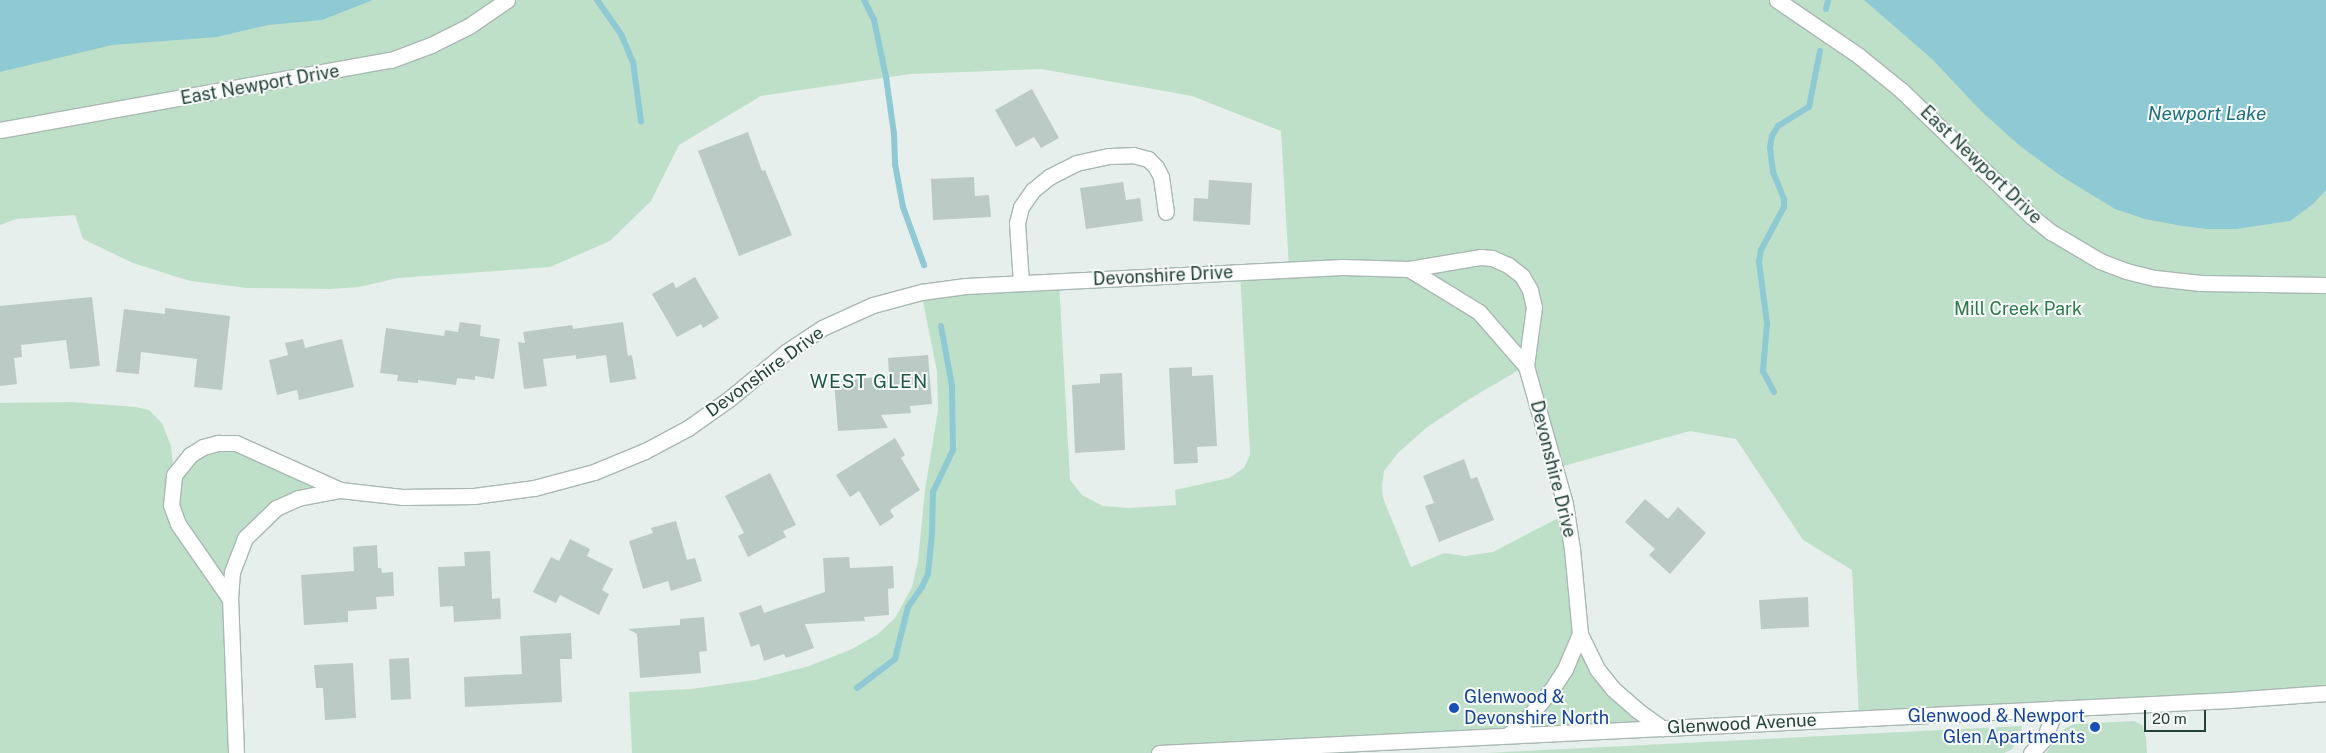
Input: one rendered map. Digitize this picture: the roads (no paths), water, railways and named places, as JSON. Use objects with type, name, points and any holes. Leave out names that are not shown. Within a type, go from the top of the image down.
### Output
[{"type":"street","name":"East Newport Drive","points":[[0,130],[391,60],[432,45],[469,26],[507,0]]},
{"type":"street","name":"East Newport Drive","points":[[1777,0],[1859,56],[1902,90],[2031,216],[2058,236],[2100,260],[2126,271],[2154,278],[2201,283],[2326,285]]},
{"type":"street","points":[[1021,283],[1018,223],[1020,207],[1033,190],[1049,177],[1076,163],[1125,155],[1133,155],[1148,160],[1156,167],[1161,177],[1166,212]]},
{"type":"street","name":"Devonshire Drive","points":[[236,753],[230,599],[232,572],[245,538],[260,521],[276,508],[298,498],[340,490],[402,497],[474,496],[534,488],[594,472],[645,451],[688,428],[728,400],[786,352],[843,318],[873,306],[921,292],[966,286],[1342,266],[1409,269],[1481,257],[1492,258],[1508,265],[1522,276],[1530,290],[1534,307],[1526,366],[1565,504],[1572,549],[1580,634],[1597,668],[1613,689],[1662,728]]},
{"type":"street","name":"Devonshire Drive","points":[[1409,269],[1479,312],[1526,366]]},
{"type":"street","name":"Devonshire Drive","points":[[230,599],[178,524],[171,505],[174,476],[190,455],[218,443],[236,443],[340,490]]},
{"type":"street","name":"Devonshire Drive","points":[[1508,736],[1524,722],[1552,690],[1565,669],[1580,634]]},
{"type":"street","name":"Glenwood Avenue","points":[[1159,753],[1366,748],[1508,736],[2326,693]]},
{"type":"street","points":[[2031,753],[2044,740],[2056,708]]},
{"type":"water","points":[[0,0],[373,0],[322,20],[268,25],[217,37],[112,45],[0,72]]},
{"type":"water","name":"Newport Lake","points":[[1864,0],[2326,0],[2326,190],[2313,204],[2290,221],[2236,229],[2207,229],[2182,226],[2145,219],[2115,209],[2061,176],[2020,146],[1981,111],[1932,59]]},
{"type":"waterway","points":[[597,0],[621,34],[633,62],[641,121]]},
{"type":"waterway","points":[[864,0],[874,20],[886,77],[894,134],[895,164],[903,207],[924,265]]},
{"type":"waterway","points":[[1826,9],[1828,0]]},
{"type":"waterway","points":[[1774,392],[1763,371],[1767,323],[1759,262],[1761,250],[1784,207],[1784,199],[1773,172],[1770,147],[1772,136],[1778,126],[1809,107],[1820,51]]},
{"type":"waterway","points":[[857,688],[895,659],[908,607],[922,587],[928,574],[933,492],[953,450],[952,386],[941,326]]},
{"type":"place","name":"Glenwood & Devonshire North","points":[[1454,708]]},
{"type":"place","name":"Glenwood & Newport Glen Apartments","points":[[2095,727]]},
{"type":"district","name":"WEST GLEN","points":[[869,382]]},
{"type":"park label","name":"Mill Creek Park","points":[[2018,309]]}]
